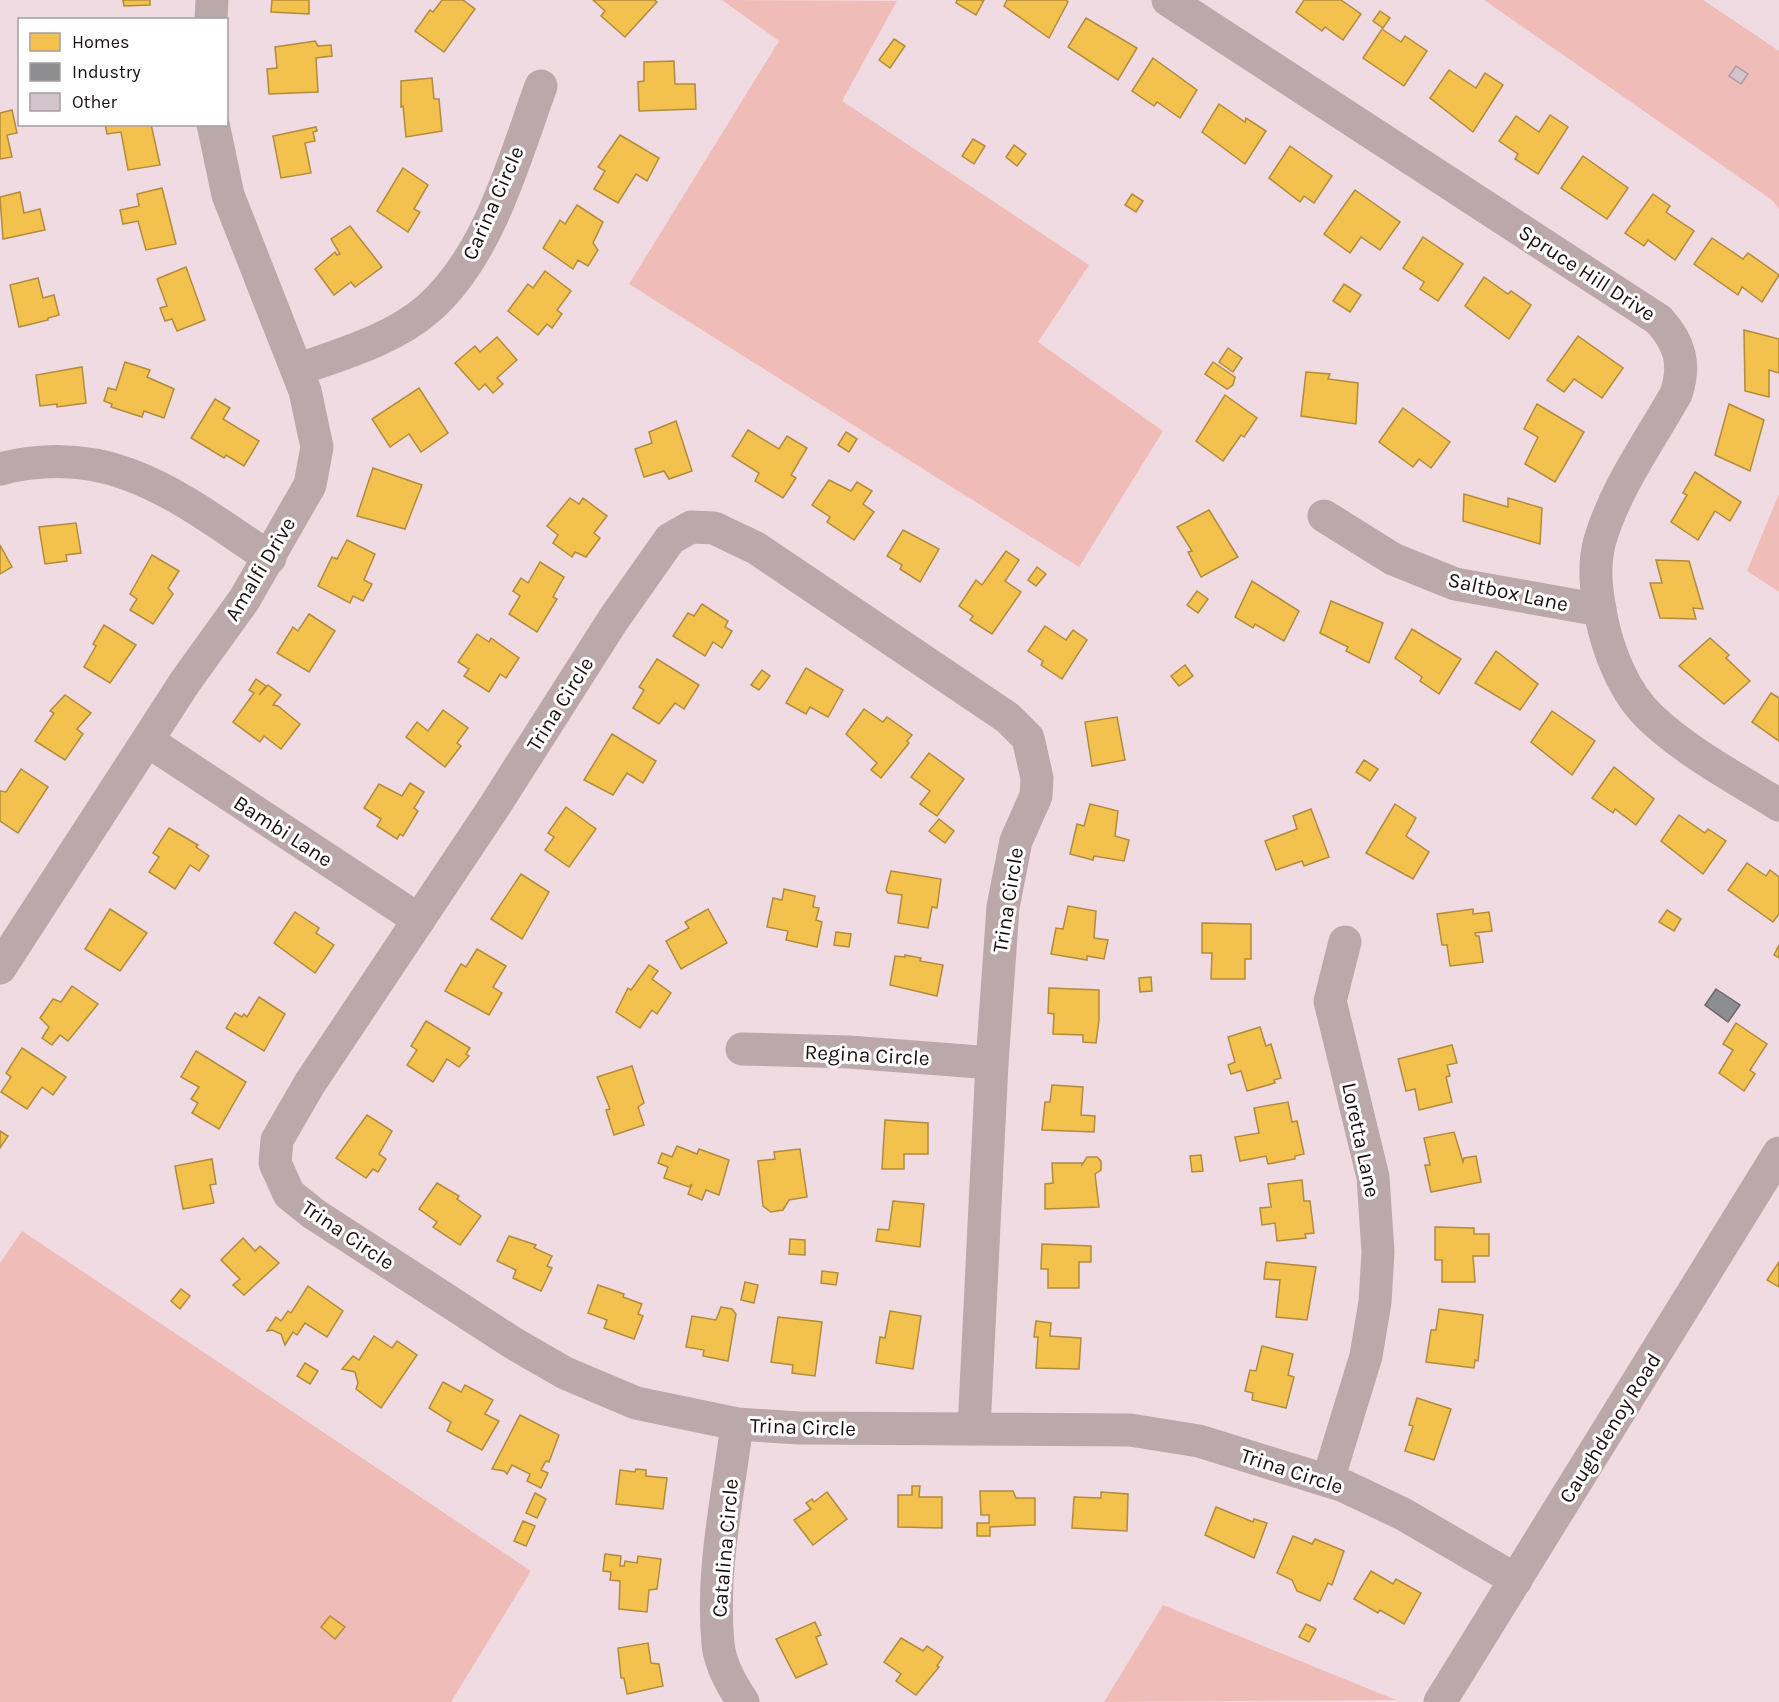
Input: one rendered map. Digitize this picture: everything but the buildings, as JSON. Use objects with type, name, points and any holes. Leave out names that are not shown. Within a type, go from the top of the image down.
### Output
[{"type":"street","points":[[211,18],[212,0]]},
{"type":"street","name":"Spruce Hill Drive","points":[[1168,0],[1639,307],[1667,328],[1679,353],[1682,376],[1676,394],[1613,504],[1600,541],[1594,573],[1606,639],[1625,681],[1650,717],[1685,745],[1779,806]]},
{"type":"street","name":"Carina Circle","points":[[297,370],[384,337],[428,309],[466,265],[503,190],[541,86]]},
{"type":"street","name":"Amalfi Drive","points":[[0,969],[185,682],[244,600],[310,486],[317,447],[305,391],[228,195],[213,126]]},
{"type":"street","points":[[0,469],[25,462],[76,460],[125,471],[172,493],[270,558]]},
{"type":"street","name":"Saltbox Lane","points":[[1324,516],[1393,559],[1455,584],[1600,610]]},
{"type":"street","name":"Trina Circle","points":[[974,1429],[1002,907],[1016,841],[1036,796],[1037,778],[1028,738],[1008,717],[756,548],[714,528],[691,527],[669,539],[613,620],[419,920],[310,1083],[277,1140],[275,1163],[289,1194],[314,1214],[503,1337],[565,1373],[636,1403],[737,1424],[799,1428],[1130,1430],[1199,1441],[1328,1480],[1403,1514],[1516,1580]]},
{"type":"street","name":"Bambi Lane","points":[[148,741],[419,920]]},
{"type":"street","name":"Loretta Lane","points":[[1328,1480],[1366,1356],[1376,1302],[1378,1252],[1373,1177],[1330,1001],[1345,942]]},
{"type":"street","name":"Regina Circle","points":[[742,1050],[849,1052],[992,1064]]},
{"type":"street","name":"Caughdenoy Road","points":[[1440,1702],[1779,1153]]},
{"type":"street","name":"Catalina Circle","points":[[737,1424],[718,1572],[718,1646],[729,1681],[743,1702]]},
{"type":"shaded area","points":[[722,0],[897,1],[842,101],[1089,265],[1038,342],[1163,431],[1079,567],[629,284],[779,41]]},
{"type":"shaded area","points":[[1484,0],[1703,0],[1779,51],[1779,209],[1772,200]]},
{"type":"shaded area","points":[[1779,494],[1779,592],[1747,571]]},
{"type":"shaded area","points":[[22,1231],[531,1571],[451,1702],[0,1702],[0,1263]]},
{"type":"shaded area","points":[[1163,1605],[1396,1700],[1104,1702]]}]
